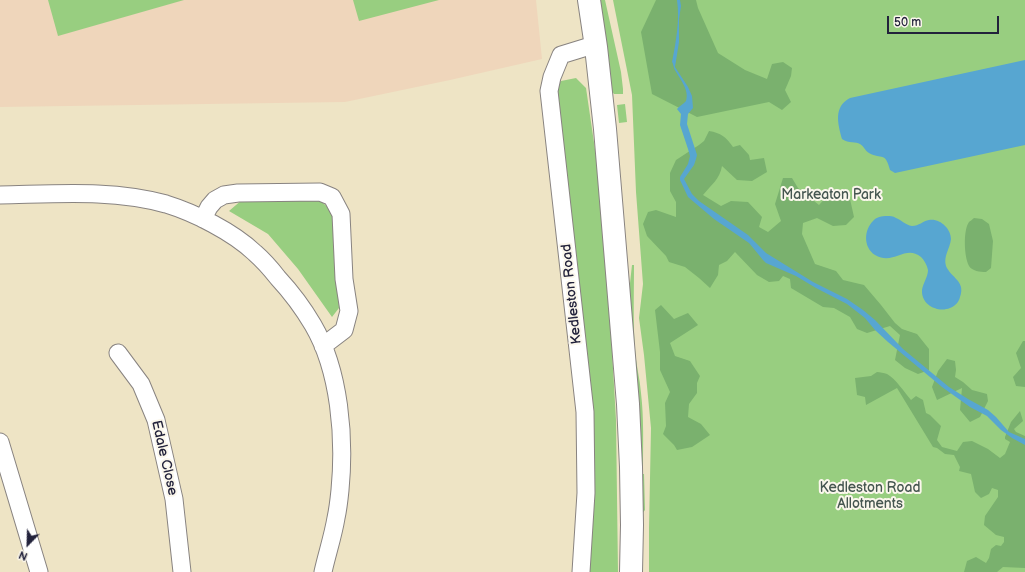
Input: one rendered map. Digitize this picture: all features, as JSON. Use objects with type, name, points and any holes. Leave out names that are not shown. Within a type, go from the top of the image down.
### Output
[{"type":"street","points":[[589,0],[596,47],[608,156],[628,404],[632,510],[631,572]]},
{"type":"street","name":"Kedleston Road","points":[[581,572],[586,493],[585,412],[549,90],[552,77],[561,55],[587,47],[596,47]]},
{"type":"street","points":[[203,219],[209,207],[215,200],[224,195],[238,193],[320,192],[332,197],[341,214],[344,279],[349,312],[344,330],[324,346]]},
{"type":"street","points":[[0,195],[89,193],[119,196],[166,204],[203,219],[232,235],[255,252],[292,293],[314,326],[324,346],[331,369],[341,427],[342,471],[337,517],[323,572]]},
{"type":"street","name":"Edale Close","points":[[118,353],[141,384],[156,420],[174,499],[182,572]]},
{"type":"street","points":[[0,442],[39,572]]},
{"type":"shaded area","points":[[0,0],[536,0],[542,59],[345,102],[0,107]]},
{"type":"green space","points":[[48,0],[184,0],[58,36]]},
{"type":"green space","points":[[353,0],[439,0],[359,21]]},
{"type":"green space","points":[[597,0],[605,0],[621,72],[623,94],[614,94],[611,90]]},
{"type":"green space","name":"Markeaton Park","points":[[613,0],[1025,0],[1025,572],[649,572],[651,428],[639,318],[643,284],[636,192],[632,95]]},
{"type":"green space","points":[[656,0],[696,0],[698,8],[718,53],[745,70],[767,79],[772,64],[783,62],[792,68],[791,76],[785,90],[791,102],[782,110],[769,102],[697,117],[652,94],[641,32]]},
{"type":"green space","points":[[576,78],[586,88],[604,211],[616,420],[618,572],[587,572],[593,512],[553,91],[561,81]]},
{"type":"green space","points":[[625,104],[627,122],[619,123],[617,105]]},
{"type":"green space","points":[[709,131],[723,136],[733,147],[740,145],[749,155],[750,160],[764,158],[767,172],[752,181],[737,180],[722,166],[715,182],[703,195],[721,206],[731,201],[748,202],[762,217],[759,227],[768,232],[781,221],[775,204],[783,178],[792,178],[798,188],[819,205],[830,193],[850,199],[854,217],[846,225],[833,226],[817,218],[803,223],[802,234],[815,264],[836,271],[843,280],[864,285],[895,323],[902,329],[917,334],[929,349],[929,370],[918,374],[905,368],[895,360],[900,335],[890,326],[867,333],[857,329],[850,317],[834,308],[823,307],[791,288],[790,279],[783,276],[779,281],[769,282],[757,275],[735,252],[727,261],[719,265],[718,275],[710,288],[685,267],[669,262],[666,256],[647,236],[643,224],[648,212],[656,210],[676,217],[676,202],[670,191],[670,173],[676,160],[704,141]]},
{"type":"green space","points":[[317,198],[330,209],[335,219],[339,308],[332,317],[298,269],[268,234],[229,211],[243,199]]},
{"type":"green space","points":[[974,218],[982,219],[989,224],[993,241],[991,268],[986,272],[972,269],[967,262],[965,244],[966,231],[969,222]]},
{"type":"green space","points":[[632,265],[634,265],[635,350],[643,421],[643,469],[640,469],[641,474],[644,474],[645,510],[641,515],[628,301]]},
{"type":"green space","points":[[661,305],[674,319],[688,313],[698,325],[670,343],[675,356],[690,361],[700,376],[697,383],[697,393],[689,404],[688,417],[701,424],[710,435],[692,447],[677,450],[663,434],[666,426],[665,403],[670,392],[660,370],[660,352],[655,310]]},
{"type":"green space","points":[[1023,341],[1025,341],[1025,387],[1016,386],[1013,377],[1021,368],[1016,353]]},
{"type":"green space","points":[[947,359],[955,361],[955,377],[972,390],[987,394],[988,401],[980,417],[970,422],[960,410],[962,388],[937,400],[932,387],[938,371]]},
{"type":"green space","points":[[877,372],[890,376],[897,382],[911,400],[916,396],[923,400],[926,413],[941,426],[937,440],[942,447],[957,451],[963,442],[972,441],[988,449],[1000,458],[1005,454],[1010,442],[1005,439],[1005,437],[1011,422],[1020,411],[1023,421],[1014,429],[1016,432],[1025,436],[1025,568],[1003,567],[997,572],[964,572],[967,561],[976,557],[986,563],[991,549],[996,545],[1001,546],[1004,542],[1004,537],[996,535],[984,525],[985,516],[998,497],[998,490],[992,488],[989,494],[981,498],[975,492],[971,474],[959,471],[960,467],[954,455],[945,454],[933,447],[897,388],[866,405],[865,397],[857,395],[855,378],[871,376]]},
{"type":"water","points":[[677,0],[680,0],[681,6],[679,19],[679,42],[675,67],[692,96],[693,108],[688,114],[687,124],[697,155],[694,165],[684,179],[692,194],[699,201],[748,235],[766,253],[813,282],[847,299],[863,310],[875,320],[903,349],[949,387],[988,410],[1009,432],[1025,439],[1025,445],[1001,430],[987,416],[970,407],[942,387],[888,342],[865,318],[847,304],[796,276],[766,263],[749,243],[714,219],[688,197],[680,177],[688,164],[690,156],[680,125],[681,114],[677,109],[686,101],[687,97],[683,83],[672,62],[678,23]]},
{"type":"water","points":[[1025,60],[1025,145],[895,173],[890,170],[885,158],[869,153],[858,143],[842,139],[838,116],[841,106],[850,98]]},
{"type":"water","points":[[890,216],[907,225],[912,226],[933,220],[941,222],[947,228],[951,235],[951,239],[945,262],[948,270],[960,283],[961,287],[958,302],[954,306],[940,309],[927,304],[924,300],[922,290],[928,270],[921,257],[910,253],[882,258],[875,255],[868,248],[866,238],[870,225],[876,219]]},
{"type":"park label","name":"Kedleston Road Allotments","points":[[870,496]]}]
